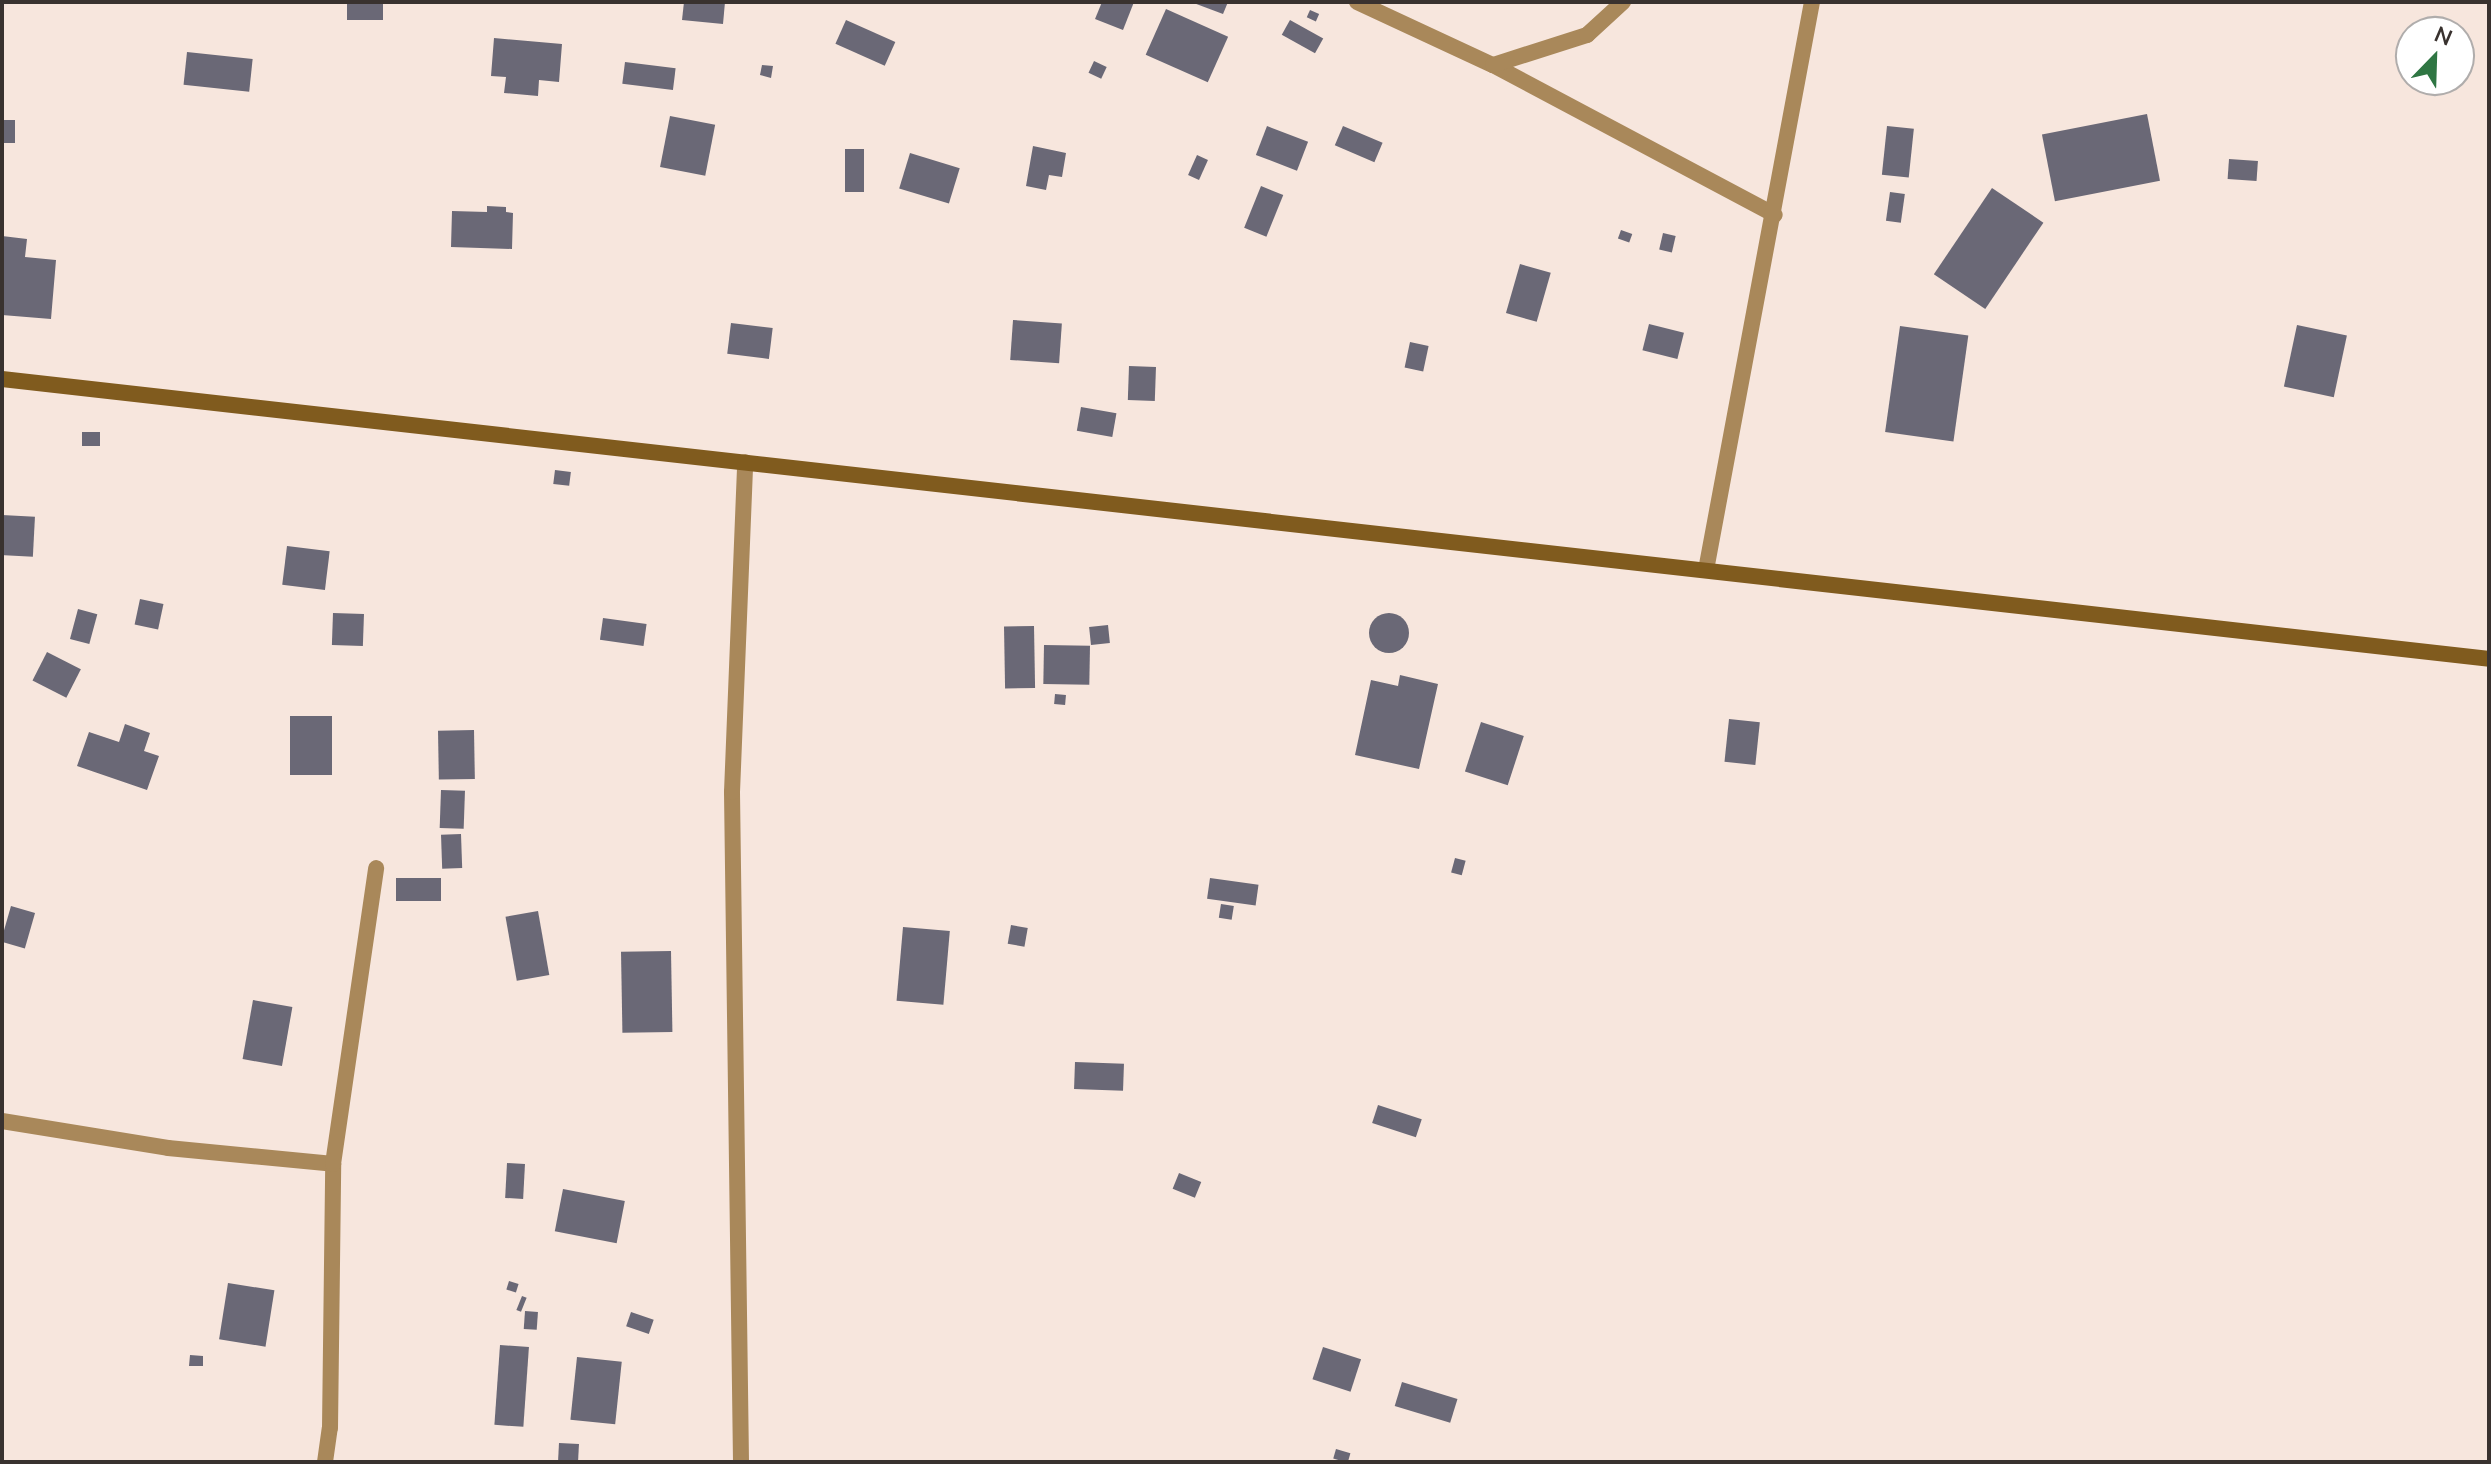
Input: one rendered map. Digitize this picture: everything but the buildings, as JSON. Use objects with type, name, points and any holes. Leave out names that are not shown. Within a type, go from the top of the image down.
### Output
[{"type":"main road","points":[[2,379],[2489,659]]},
{"type":"street","points":[[1357,2],[1493,65],[1775,215]]},
{"type":"street","points":[[1493,65],[1587,35],[1623,2]]},
{"type":"street","points":[[1706,570],[1775,215],[1812,2]]},
{"type":"street","points":[[741,1462],[732,792],[745,462]]},
{"type":"street","points":[[325,1462],[330,1428],[333,1164],[376,868]]},
{"type":"street","points":[[2,1121],[168,1148],[333,1164]]}]
